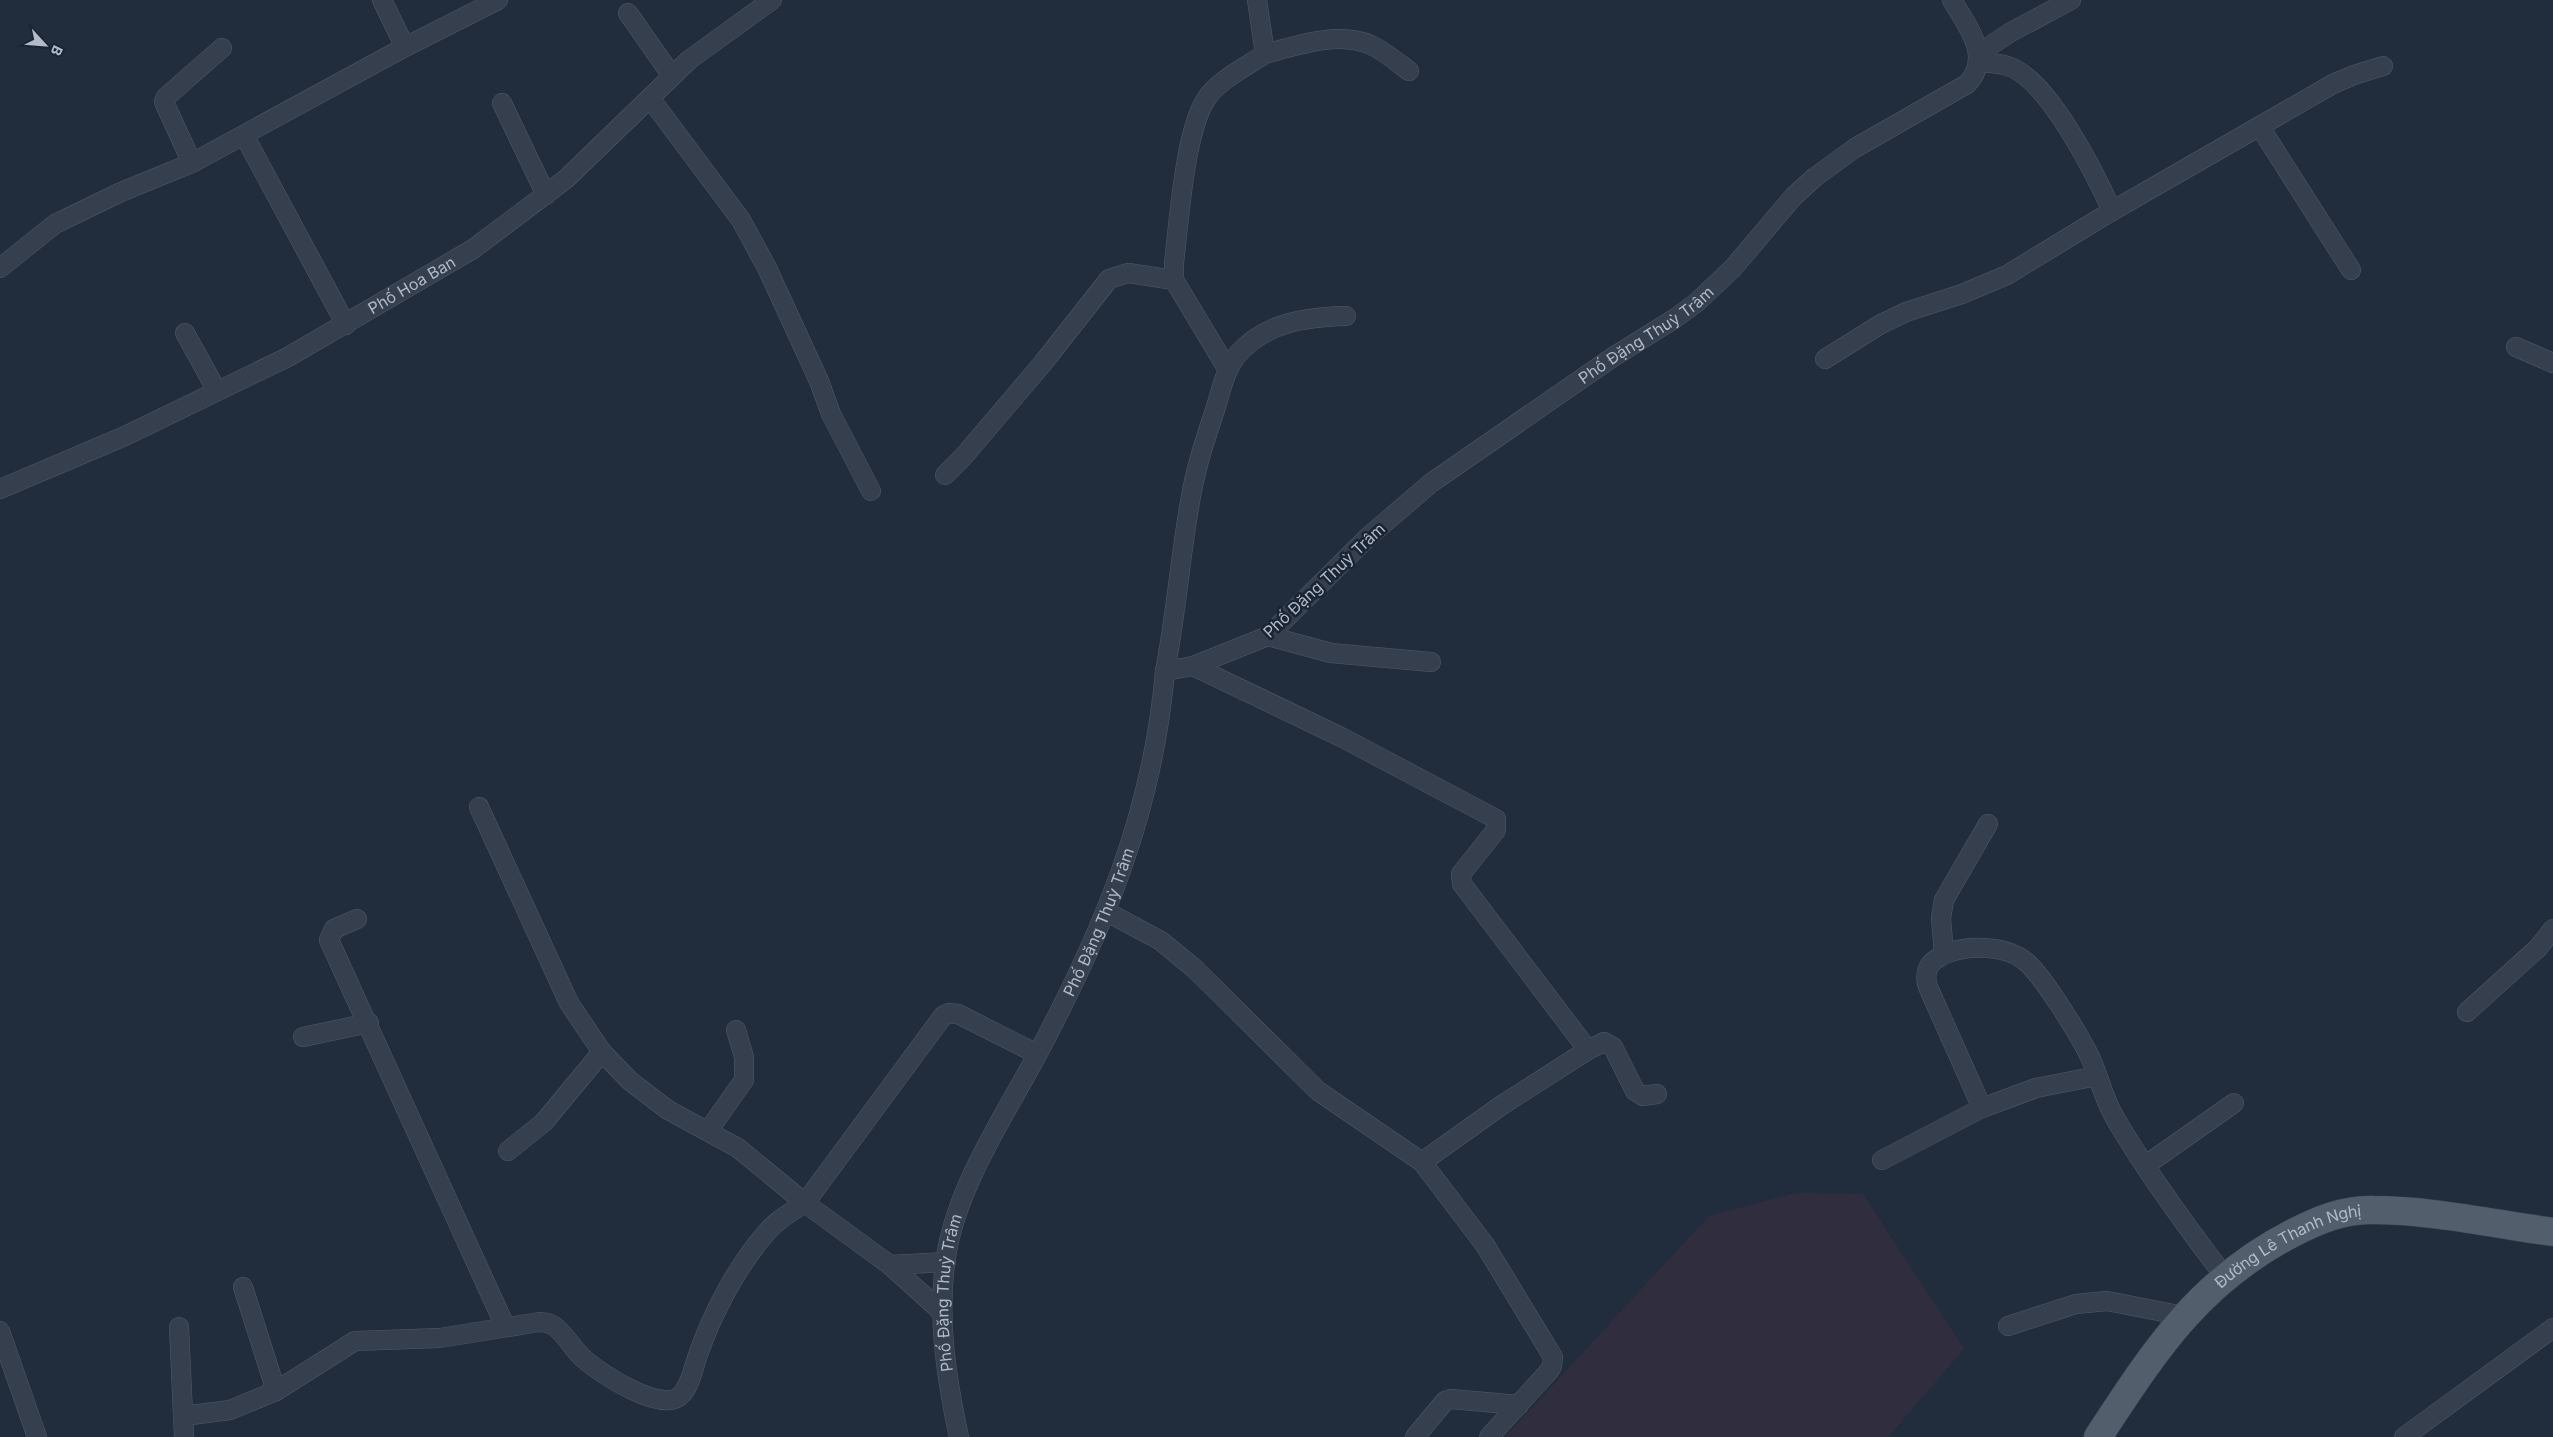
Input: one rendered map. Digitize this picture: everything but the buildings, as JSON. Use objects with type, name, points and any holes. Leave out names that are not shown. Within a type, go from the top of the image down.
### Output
[{"type":"main road","name":"Đường Lê Thanh Nghị","points":[[2098,1437],[2163,1341],[2184,1316],[2225,1277],[2277,1241],[2341,1213],[2373,1210],[2553,1232]]},
{"type":"street","points":[[382,0],[405,47]]},
{"type":"street","points":[[0,268],[55,224],[122,192],[192,163],[405,47],[498,0]]},
{"type":"street","name":"Phố Hoa Ban","points":[[0,489],[125,436],[217,391],[346,325],[473,250],[566,179],[689,60],[772,0]]},
{"type":"street","points":[[1257,0],[1265,54]]},
{"type":"street","points":[[1952,0],[1979,57],[2012,67],[2030,80],[2040,91],[2092,168],[2112,211]]},
{"type":"street","points":[[1979,57],[2011,32],[2071,0]]},
{"type":"street","points":[[628,13],[672,76]]},
{"type":"street","points":[[1228,370],[1174,280],[1174,263],[1189,152],[1194,126],[1201,107],[1216,89],[1265,54],[1299,45],[1332,40],[1358,41],[1373,46],[1409,70]]},
{"type":"street","points":[[192,163],[164,102],[166,97],[222,48]]},
{"type":"street","name":"Phố Đặng Thuỳ Trâm","points":[[959,1437],[946,1362],[942,1312],[946,1262],[956,1219],[974,1173],[1037,1054],[1107,912],[1144,800],[1162,714],[1165,671],[1193,666],[1268,636],[1401,508],[1502,433],[1696,303],[1732,268],[1794,196],[1815,177],[1856,148],[1959,90],[1974,77],[1979,57]]},
{"type":"street","points":[[1825,359],[1852,341],[1898,316],[1962,294],[2007,275],[2112,211],[2333,84],[2354,74],[2383,66]]},
{"type":"street","points":[[650,98],[740,220],[767,268],[819,381],[831,414],[871,491]]},
{"type":"street","points":[[502,103],[546,195]]},
{"type":"street","points":[[2260,127],[2351,270]]},
{"type":"street","points":[[244,135],[346,325]]},
{"type":"street","points":[[945,475],[964,457],[1043,363],[1109,279],[1128,273],[1174,280]]},
{"type":"street","points":[[1165,671],[1173,629],[1190,500],[1206,438],[1228,370],[1238,354],[1275,328],[1312,317],[1346,316]]},
{"type":"street","points":[[185,333],[217,391]]},
{"type":"street","points":[[2516,347],[2553,364]]},
{"type":"street","points":[[1268,636],[1331,653],[1431,662]]},
{"type":"street","points":[[1193,666],[1343,738],[1493,816],[1498,825],[1496,830],[1461,874],[1462,884],[1588,1050]]},
{"type":"street","points":[[479,807],[570,1003],[602,1052],[630,1081],[668,1110],[738,1148],[805,1203],[890,1264],[904,1280],[942,1312]]},
{"type":"street","points":[[1944,954],[1941,918],[1944,900],[1988,824]]},
{"type":"street","points":[[1107,912],[1161,941],[1195,969],[1318,1091],[1422,1162],[1485,1245],[1552,1357],[1552,1366],[1549,1371],[1489,1437]]},
{"type":"street","points":[[357,919],[334,930],[329,940],[369,1023],[505,1326]]},
{"type":"street","points":[[2467,1012],[2538,948],[2553,929]]},
{"type":"street","points":[[1982,1108],[1926,981],[1929,967],[1944,954],[1991,948],[2022,959],[2036,971],[2089,1055],[2114,1117],[2180,1219],[2225,1277]]},
{"type":"street","points":[[183,1416],[230,1410],[276,1391],[356,1341],[440,1338],[539,1322],[550,1323],[560,1331],[585,1360],[609,1378],[647,1396],[669,1401],[676,1399],[686,1387],[706,1333],[724,1296],[754,1248],[782,1217],[805,1203],[943,1016],[949,1013],[958,1014],[1037,1054]]},
{"type":"street","points":[[302,1037],[369,1023]]},
{"type":"street","points":[[708,1131],[744,1080],[744,1057],[736,1030]]},
{"type":"street","points":[[1422,1162],[1502,1105],[1588,1050],[1604,1042],[1613,1047],[1635,1091],[1643,1096],[1657,1094]]},
{"type":"street","points":[[508,1151],[544,1122],[602,1052]]},
{"type":"street","points":[[1882,1160],[1982,1108],[2036,1088],[2097,1076]]},
{"type":"street","points":[[2146,1165],[2234,1103]]},
{"type":"street","points":[[890,1264],[946,1262]]},
{"type":"street","points":[[243,1287],[276,1391]]},
{"type":"street","points":[[2008,1326],[2076,1304],[2107,1301],[2184,1316]]},
{"type":"street","points":[[179,1327],[184,1437]]},
{"type":"street","points":[[2404,1437],[2553,1328]]},
{"type":"street","points":[[0,1331],[37,1437]]},
{"type":"street","points":[[1415,1437],[1445,1401],[1451,1399],[1519,1405]]},
{"type":"shaded area","points":[[1796,1193],[1863,1194],[1964,1349],[1888,1437],[1505,1437],[1709,1216]]}]
